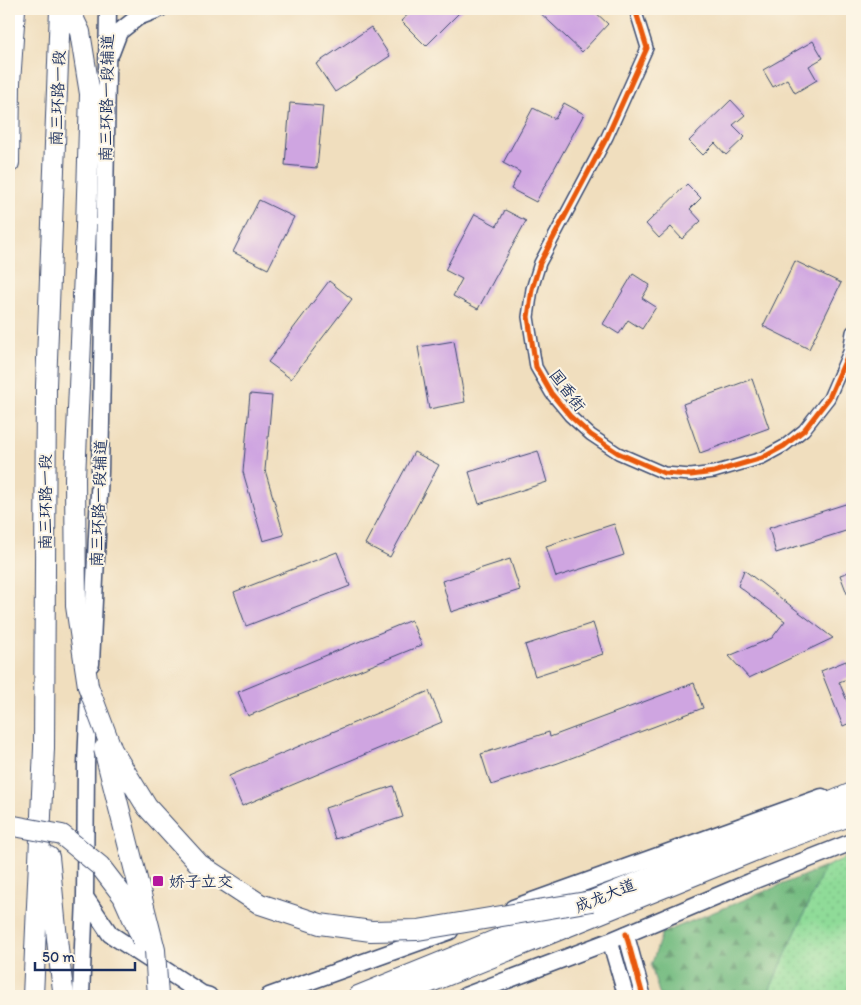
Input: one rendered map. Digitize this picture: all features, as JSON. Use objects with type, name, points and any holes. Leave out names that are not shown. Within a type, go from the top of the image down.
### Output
[{"type":"highway","points":[[9,163],[9,86],[15,9]]},
{"type":"highway","name":"南三环路一段","points":[[33,996],[44,748],[46,396],[60,9]]},
{"type":"highway","points":[[68,9],[80,32],[90,94],[75,478],[76,606],[88,686],[155,950],[158,996]]},
{"type":"highway","points":[[88,686],[112,750],[147,807],[198,864],[260,904],[320,924],[371,931],[418,930],[595,907]]},
{"type":"highway","name":"成龙大道","points":[[358,996],[595,907],[758,841],[852,793]]},
{"type":"highway","points":[[41,796],[64,996]]},
{"type":"highway","name":"成龙大道","points":[[758,841],[852,815]]},
{"type":"highway","points":[[9,825],[62,835],[100,866],[123,896],[142,938],[158,996]]},
{"type":"highway","points":[[422,996],[500,967],[595,907]]},
{"type":"highway","name":"成龙大道","points":[[396,996],[595,907]]},
{"type":"main road","name":"南三环路一段辅道","points":[[81,996],[85,897],[86,764],[100,472],[108,9]]},
{"type":"main road","points":[[106,77],[111,52],[119,32],[138,17],[159,9]]},
{"type":"main road","points":[[269,996],[852,787]]},
{"type":"main road","points":[[465,996],[610,941],[852,842]]},
{"type":"main road","points":[[85,897],[110,934],[202,994],[209,996]]},
{"type":"street","name":"国香街","points":[[635,9],[647,48],[607,137],[540,263],[532,289],[528,317],[536,367],[551,393],[570,416],[590,435],[618,453],[664,473],[691,475],[714,472],[762,458],[784,446],[804,430],[829,398],[849,352],[852,332]]},
{"type":"street","points":[[626,934],[643,996]]},
{"type":"street","points":[[610,941],[626,996]]},
{"type":"green space","points":[[852,855],[852,996],[767,996],[825,867]]},
{"type":"green space","points":[[825,867],[767,996],[660,996],[651,966],[662,933]]},
{"type":"building","points":[[414,9],[463,9],[426,46],[401,21]]},
{"type":"building","points":[[536,9],[592,9],[608,24],[582,52]]},
{"type":"building","points":[[371,27],[390,56],[335,92],[316,64]]},
{"type":"building","points":[[813,41],[823,58],[809,66],[817,80],[795,93],[787,79],[773,87],[763,70]]},
{"type":"building","points":[[731,100],[745,115],[733,125],[745,137],[726,155],[715,143],[703,155],[689,141]]},
{"type":"building","points":[[290,103],[323,106],[317,168],[285,165]]},
{"type":"building","points":[[564,103],[584,114],[536,202],[511,189],[520,172],[503,163],[533,108],[555,119]]},
{"type":"building","points":[[687,184],[701,198],[690,209],[701,221],[682,239],[671,227],[659,238],[646,224]]},
{"type":"building","points":[[259,200],[294,217],[268,269],[233,252]]},
{"type":"building","points":[[505,210],[526,221],[478,309],[453,296],[462,279],[445,270],[475,214],[497,226]]},
{"type":"building","points":[[795,261],[841,283],[809,349],[763,326]]},
{"type":"building","points":[[633,274],[650,285],[642,298],[656,307],[642,329],[628,320],[619,334],[603,324]]},
{"type":"building","points":[[329,281],[352,299],[291,379],[268,362]]},
{"type":"building","points":[[454,341],[465,402],[429,409],[418,347]]},
{"type":"building","points":[[752,379],[769,428],[700,453],[683,404]]},
{"type":"building","points":[[250,394],[272,396],[265,470],[284,535],[263,541],[243,472]]},
{"type":"building","points":[[538,451],[547,482],[479,504],[469,472]]},
{"type":"building","points":[[414,452],[439,465],[390,557],[365,544]]},
{"type":"building","points":[[852,502],[852,529],[776,553],[769,528]]},
{"type":"building","points":[[614,524],[624,555],[556,577],[546,546]]},
{"type":"building","points":[[337,552],[350,586],[246,626],[234,592]]},
{"type":"building","points":[[510,559],[520,590],[451,612],[442,581]]},
{"type":"building","points":[[744,570],[833,638],[749,678],[729,656],[772,638],[785,621],[738,586]]},
{"type":"building","points":[[852,571],[852,604],[851,604],[840,575]]},
{"type":"building","points":[[411,620],[422,645],[248,716],[238,692]]},
{"type":"building","points":[[593,623],[603,654],[535,676],[525,645]]},
{"type":"building","points":[[846,661],[852,677],[839,682],[850,708],[852,707],[852,722],[843,726],[821,671]]},
{"type":"building","points":[[694,683],[703,708],[558,763],[491,785],[481,754],[549,732],[550,737]]},
{"type":"building","points":[[429,691],[442,722],[242,806],[229,776]]},
{"type":"building","points":[[393,786],[403,817],[335,839],[325,808]]},
{"type":"cycle path","points":[[635,9],[647,48],[607,137],[540,263],[532,289],[528,317],[536,367],[551,393],[570,416],[591,435],[618,453],[664,473],[691,475],[714,472],[762,458],[784,446],[804,430],[829,398],[849,352],[852,332]]},
{"type":"cycle path","points":[[626,934],[643,996]]},
{"type":"place","name":"娇子立交","points":[[158,881]]}]
